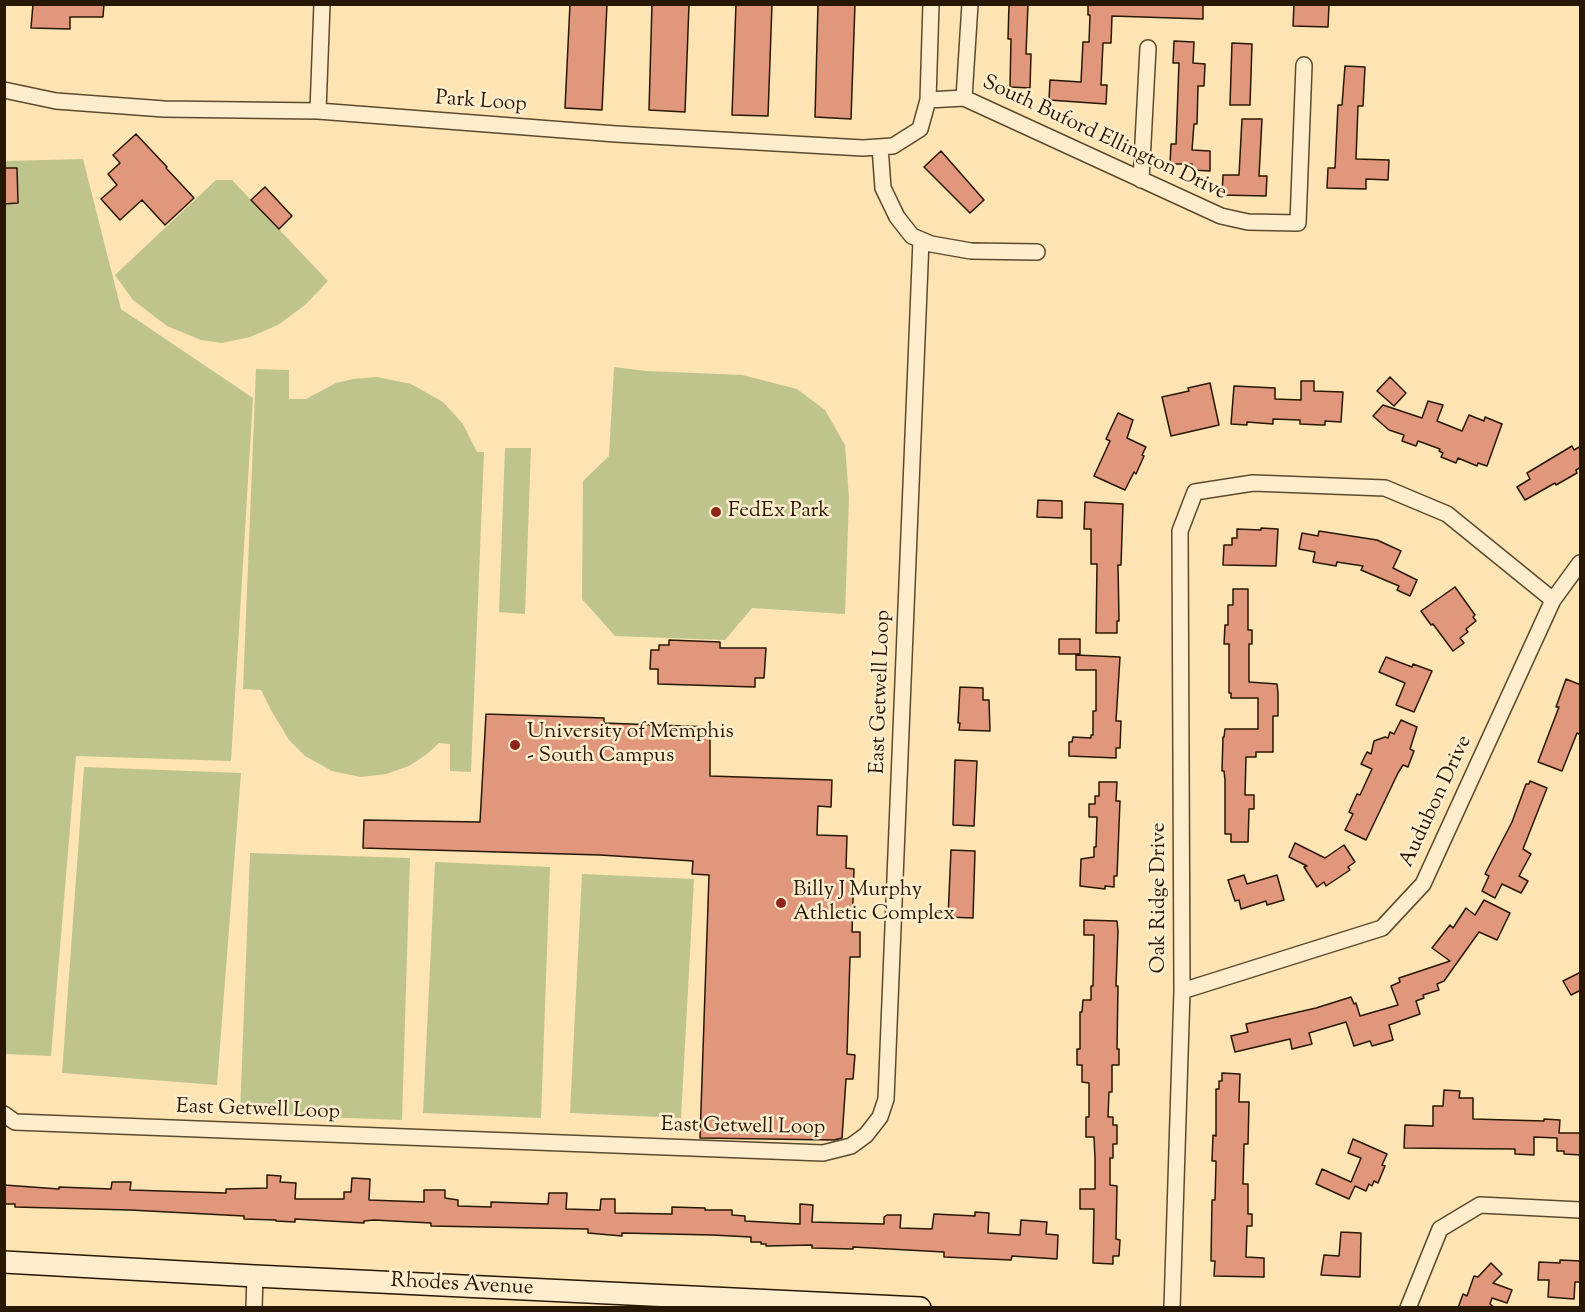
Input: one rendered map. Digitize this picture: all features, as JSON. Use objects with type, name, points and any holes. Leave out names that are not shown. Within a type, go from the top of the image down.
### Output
[{"type":"main road","name":"Rhodes Avenue","points":[[4,1262],[920,1308]]},
{"type":"street","points":[[318,111],[322,4]]},
{"type":"street","points":[[928,100],[931,4]]},
{"type":"street","points":[[964,98],[970,4]]},
{"type":"street","points":[[1141,180],[1148,48]]},
{"type":"street","name":"South Buford Ellington Drive","points":[[928,100],[964,98],[1221,216],[1248,222],[1298,224],[1304,65]]},
{"type":"street","name":"Park Loop","points":[[4,90],[56,100],[164,109],[318,111],[616,134],[863,148],[893,146],[920,129],[928,100]]},
{"type":"street","points":[[880,147],[883,188],[897,217],[912,236],[931,244],[970,251],[1037,252]]},
{"type":"street","name":"East Getwell Loop","points":[[4,1113],[15,1122],[823,1153],[851,1146],[866,1135],[880,1117],[886,1099],[921,240]]},
{"type":"street","name":"Oak Ridge Drive","points":[[1172,1308],[1182,991],[1180,531],[1195,492],[1253,483],[1385,488],[1447,514],[1553,600]]},
{"type":"street","name":"Audubon Drive","points":[[1182,991],[1382,928],[1423,884],[1553,600],[1581,563]]},
{"type":"street","points":[[1408,1308],[1440,1229],[1480,1205],[1581,1210]]},
{"type":"street","points":[[254,1308],[255,1276]]},
{"type":"green space","points":[[83,159],[121,309],[253,398],[231,761],[76,756],[51,1056],[5,1054],[5,161]]},
{"type":"green space","points":[[216,180],[232,180],[328,281],[305,305],[278,325],[250,337],[222,343],[201,340],[167,326],[133,300],[115,275]]},
{"type":"green space","name":"FedEx Park","points":[[614,367],[646,371],[742,375],[797,389],[825,410],[845,445],[849,498],[845,614],[752,608],[725,640],[615,636],[582,599],[583,481],[609,456]]},
{"type":"green space","points":[[256,369],[289,370],[289,399],[306,399],[336,383],[353,379],[377,377],[411,384],[443,402],[463,424],[477,452],[484,452],[471,772],[450,771],[450,744],[439,743],[409,766],[386,774],[361,777],[332,771],[305,756],[289,740],[261,690],[243,689]]},
{"type":"green space","points":[[505,448],[531,448],[525,614],[499,612]]},
{"type":"green space","points":[[84,767],[241,773],[217,1085],[62,1073]]},
{"type":"green space","points":[[250,853],[410,858],[402,1120],[240,1114]]},
{"type":"green space","points":[[435,862],[550,867],[541,1118],[423,1113]]},
{"type":"green space","points":[[582,874],[694,879],[681,1118],[570,1113]]},
{"type":"building","points":[[33,4],[104,4],[103,17],[70,17],[70,29],[31,28]]},
{"type":"building","points":[[570,4],[607,4],[602,110],[565,108]]},
{"type":"building","points":[[652,4],[689,4],[685,112],[649,110]]},
{"type":"building","points":[[736,4],[772,4],[768,116],[732,115]]},
{"type":"building","points":[[818,4],[855,4],[851,119],[815,117]]},
{"type":"building","points":[[1009,4],[1028,4],[1026,54],[1031,54],[1030,88],[1010,87]]},
{"type":"building","points":[[1088,4],[1203,4],[1203,19],[1112,16],[1111,43],[1103,43],[1101,85],[1107,85],[1106,104],[1049,100],[1050,80],[1081,82],[1083,42],[1089,42]]},
{"type":"building","points":[[1294,4],[1329,4],[1328,27],[1293,26]]},
{"type":"building","points":[[1174,41],[1194,42],[1193,63],[1205,64],[1204,86],[1198,86],[1197,124],[1194,124],[1192,150],[1210,151],[1210,171],[1192,170],[1192,164],[1170,164],[1171,144],[1176,144],[1179,63],[1173,63]]},
{"type":"building","points":[[1232,43],[1252,44],[1250,105],[1230,105]]},
{"type":"building","points":[[1345,66],[1365,67],[1363,106],[1358,106],[1356,159],[1389,160],[1388,180],[1366,179],[1366,189],[1327,188],[1328,168],[1335,168],[1338,105],[1342,105]]},
{"type":"building","points":[[1242,119],[1262,119],[1259,176],[1267,176],[1266,196],[1222,195],[1223,175],[1239,175]]},
{"type":"building","points":[[136,134],[194,198],[165,225],[142,200],[120,220],[101,199],[117,185],[108,174],[120,163],[113,155]]},
{"type":"building","points":[[941,151],[984,200],[970,213],[924,167]]},
{"type":"building","points":[[4,168],[17,168],[18,203],[4,204]]},
{"type":"building","points":[[265,187],[292,216],[279,229],[251,200]]},
{"type":"building","points":[[1390,377],[1406,393],[1394,406],[1377,391]]},
{"type":"building","points":[[1301,381],[1314,381],[1314,391],[1343,392],[1341,422],[1325,421],[1325,425],[1321,425],[1300,424],[1300,420],[1273,419],[1273,424],[1247,422],[1247,425],[1231,424],[1234,386],[1275,388],[1275,399],[1301,400]]},
{"type":"building","points":[[1210,383],[1219,425],[1171,436],[1162,397]]},
{"type":"building","points":[[1428,401],[1443,405],[1437,421],[1462,431],[1469,415],[1484,421],[1485,417],[1502,424],[1487,466],[1478,463],[1477,466],[1458,458],[1456,463],[1441,457],[1443,453],[1439,451],[1440,449],[1418,441],[1416,446],[1402,441],[1404,435],[1389,430],[1373,416],[1383,405],[1422,418]]},
{"type":"building","points":[[1118,413],[1133,420],[1127,438],[1146,447],[1136,474],[1134,472],[1125,490],[1094,476],[1110,441],[1106,439]]},
{"type":"building","points":[[1572,446],[1574,450],[1581,446],[1581,467],[1576,470],[1577,473],[1525,500],[1517,487],[1530,479],[1527,473]]},
{"type":"building","points":[[1038,500],[1062,501],[1062,518],[1037,517]]},
{"type":"building","points":[[1085,502],[1123,504],[1121,565],[1118,565],[1119,621],[1117,621],[1117,633],[1096,633],[1097,564],[1091,564],[1091,529],[1084,529]]},
{"type":"building","points":[[1261,528],[1278,529],[1276,566],[1223,565],[1224,545],[1232,545],[1232,538],[1237,538],[1237,529],[1261,530]]},
{"type":"building","points":[[1319,531],[1377,540],[1401,551],[1393,568],[1417,580],[1410,596],[1397,590],[1399,586],[1361,570],[1363,566],[1337,562],[1336,566],[1313,562],[1315,552],[1299,549],[1302,533],[1318,536]]},
{"type":"building","points":[[1455,587],[1475,615],[1473,617],[1476,621],[1460,638],[1464,643],[1453,651],[1421,611]]},
{"type":"building","points":[[1233,589],[1248,589],[1248,630],[1252,630],[1252,644],[1249,644],[1249,682],[1277,684],[1278,693],[1278,716],[1273,716],[1273,752],[1256,752],[1256,757],[1246,757],[1245,795],[1254,795],[1254,809],[1249,809],[1248,842],[1231,842],[1231,834],[1225,834],[1225,780],[1224,771],[1222,771],[1225,729],[1258,729],[1258,698],[1231,698],[1231,693],[1229,693],[1229,644],[1224,644],[1225,625],[1228,625],[1228,605],[1233,605]]},
{"type":"building","points":[[1059,639],[1080,639],[1080,654],[1059,654]]},
{"type":"building","points":[[669,640],[720,642],[720,648],[766,648],[764,678],[755,678],[755,687],[658,684],[658,669],[650,669],[651,650],[659,650],[659,645],[669,645]]},
{"type":"building","points":[[1076,655],[1120,657],[1116,721],[1121,721],[1120,748],[1116,748],[1116,758],[1069,756],[1069,742],[1072,742],[1073,737],[1091,738],[1093,735],[1093,711],[1096,711],[1096,670],[1076,670]]},
{"type":"building","points":[[1386,657],[1412,667],[1413,664],[1432,671],[1414,712],[1396,705],[1405,683],[1379,672]]},
{"type":"building","points":[[1566,679],[1581,685],[1581,735],[1577,733],[1562,771],[1538,762],[1559,707],[1556,707]]},
{"type":"building","points":[[960,687],[983,688],[983,700],[989,700],[990,731],[959,730]]},
{"type":"building","name":"Billy J Murphy Athletic Complex","points":[[486,714],[604,718],[604,723],[710,727],[710,776],[832,780],[831,807],[818,806],[817,835],[847,836],[846,868],[854,869],[852,932],[860,932],[860,957],[850,957],[847,1054],[855,1055],[853,1079],[846,1079],[842,1138],[834,1140],[700,1138],[709,875],[692,874],[693,861],[600,855],[363,848],[364,820],[480,822]]},
{"type":"building","points":[[1401,720],[1417,727],[1410,749],[1414,751],[1408,767],[1403,765],[1398,773],[1366,840],[1345,830],[1353,814],[1349,812],[1372,769],[1361,764],[1367,752],[1371,754],[1374,741],[1388,738],[1390,732],[1394,734]]},
{"type":"building","points":[[955,760],[977,761],[974,826],[953,825]]},
{"type":"building","points":[[1530,781],[1547,788],[1523,849],[1531,854],[1519,876],[1528,881],[1521,893],[1502,884],[1495,898],[1482,891],[1489,876],[1485,874],[1512,822],[1526,784]]},
{"type":"building","points":[[1099,782],[1117,782],[1116,801],[1120,801],[1117,876],[1114,876],[1114,887],[1105,886],[1105,889],[1080,886],[1081,859],[1094,857],[1094,847],[1096,847],[1097,817],[1089,817],[1089,804],[1095,804],[1095,796],[1099,796]]},
{"type":"building","points":[[1295,843],[1325,858],[1344,845],[1355,862],[1348,867],[1350,870],[1326,886],[1324,882],[1317,887],[1304,867],[1307,866],[1289,857]]},
{"type":"building","points":[[951,850],[975,851],[973,918],[948,917]]},
{"type":"building","points":[[1244,875],[1247,884],[1277,875],[1284,900],[1267,905],[1266,901],[1241,909],[1239,900],[1235,901],[1228,880]]},
{"type":"building","points":[[1484,900],[1510,913],[1497,940],[1479,932],[1444,981],[1437,984],[1439,990],[1423,995],[1424,998],[1416,1001],[1420,1014],[1389,1025],[1393,1040],[1372,1046],[1370,1041],[1354,1046],[1346,1022],[1309,1033],[1312,1044],[1292,1049],[1290,1039],[1235,1052],[1231,1036],[1248,1032],[1246,1024],[1316,1008],[1351,997],[1354,1004],[1356,1003],[1360,1016],[1398,1005],[1391,986],[1400,982],[1399,978],[1450,961],[1432,948],[1450,925],[1453,928],[1466,908],[1475,915]]},
{"type":"building","points":[[1084,920],[1117,921],[1118,931],[1116,986],[1118,986],[1119,1065],[1112,1065],[1112,1092],[1109,1092],[1108,1117],[1113,1117],[1113,1125],[1117,1125],[1117,1144],[1113,1144],[1113,1158],[1110,1158],[1110,1185],[1117,1186],[1116,1239],[1120,1240],[1119,1256],[1113,1256],[1113,1264],[1093,1263],[1094,1209],[1080,1209],[1080,1189],[1095,1189],[1094,1137],[1086,1137],[1086,1117],[1089,1117],[1089,1083],[1082,1082],[1082,1065],[1077,1065],[1077,1049],[1080,1049],[1080,1012],[1082,1012],[1083,1000],[1091,1000],[1091,986],[1093,986],[1094,935],[1084,935]]},
{"type":"building","points":[[1581,972],[1581,990],[1571,995],[1563,981]]},
{"type":"building","points":[[1222,1073],[1240,1074],[1239,1102],[1249,1102],[1248,1144],[1244,1144],[1243,1184],[1248,1184],[1248,1214],[1252,1214],[1252,1226],[1247,1226],[1246,1257],[1264,1258],[1264,1277],[1214,1276],[1215,1261],[1211,1261],[1212,1200],[1215,1200],[1216,1164],[1216,1161],[1212,1161],[1213,1135],[1216,1136],[1216,1089],[1219,1089],[1219,1081],[1222,1081]]},
{"type":"building","points":[[1444,1090],[1460,1091],[1459,1098],[1473,1098],[1473,1119],[1560,1120],[1559,1133],[1581,1133],[1581,1155],[1564,1154],[1564,1151],[1557,1151],[1557,1138],[1534,1137],[1534,1155],[1515,1154],[1515,1149],[1404,1148],[1405,1125],[1433,1126],[1433,1106],[1443,1106]]},
{"type":"building","points":[[1353,1139],[1387,1154],[1378,1183],[1374,1181],[1372,1186],[1369,1184],[1366,1191],[1355,1186],[1349,1199],[1316,1184],[1322,1169],[1351,1182],[1361,1158],[1348,1153]]},
{"type":"building","points":[[267,1175],[281,1176],[280,1182],[296,1183],[295,1199],[344,1199],[344,1192],[351,1192],[352,1178],[370,1179],[369,1200],[424,1202],[424,1190],[445,1190],[445,1198],[458,1200],[458,1206],[491,1207],[491,1202],[548,1204],[549,1193],[567,1193],[566,1209],[600,1210],[601,1199],[615,1199],[615,1213],[672,1214],[672,1207],[705,1208],[705,1210],[732,1210],[732,1215],[745,1216],[745,1221],[800,1224],[800,1204],[813,1205],[812,1222],[884,1224],[884,1217],[887,1215],[901,1215],[900,1228],[932,1229],[934,1214],[975,1216],[975,1212],[989,1213],[988,1233],[1020,1235],[1021,1220],[1047,1222],[1046,1234],[1058,1235],[1057,1259],[1012,1256],[1011,1260],[944,1257],[944,1252],[853,1247],[853,1249],[812,1248],[812,1245],[766,1246],[761,1242],[751,1242],[751,1237],[622,1233],[622,1236],[588,1233],[588,1229],[431,1226],[431,1223],[374,1220],[364,1221],[364,1223],[295,1219],[295,1222],[244,1219],[244,1216],[15,1207],[15,1204],[4,1204],[4,1185],[59,1189],[59,1187],[111,1189],[112,1182],[131,1182],[130,1190],[226,1193],[226,1189],[267,1188]]},
{"type":"building","points":[[1341,1232],[1361,1233],[1360,1277],[1321,1275],[1324,1255],[1339,1256]]},
{"type":"building","points":[[1560,1260],[1581,1261],[1581,1282],[1575,1282],[1574,1299],[1548,1297],[1549,1280],[1538,1280],[1539,1262],[1560,1263]]},
{"type":"building","points":[[1491,1263],[1502,1274],[1493,1283],[1512,1290],[1507,1303],[1492,1298],[1490,1304],[1495,1308],[1458,1308],[1463,1294],[1467,1296],[1474,1276],[1478,1277]]},
{"type":"place","name":"FedEx Park","points":[[716,512]]},
{"type":"place","name":"University of Memphis - South Campus","points":[[515,745]]},
{"type":"place","name":"Billy J Murphy Athletic Complex","points":[[781,903]]}]
